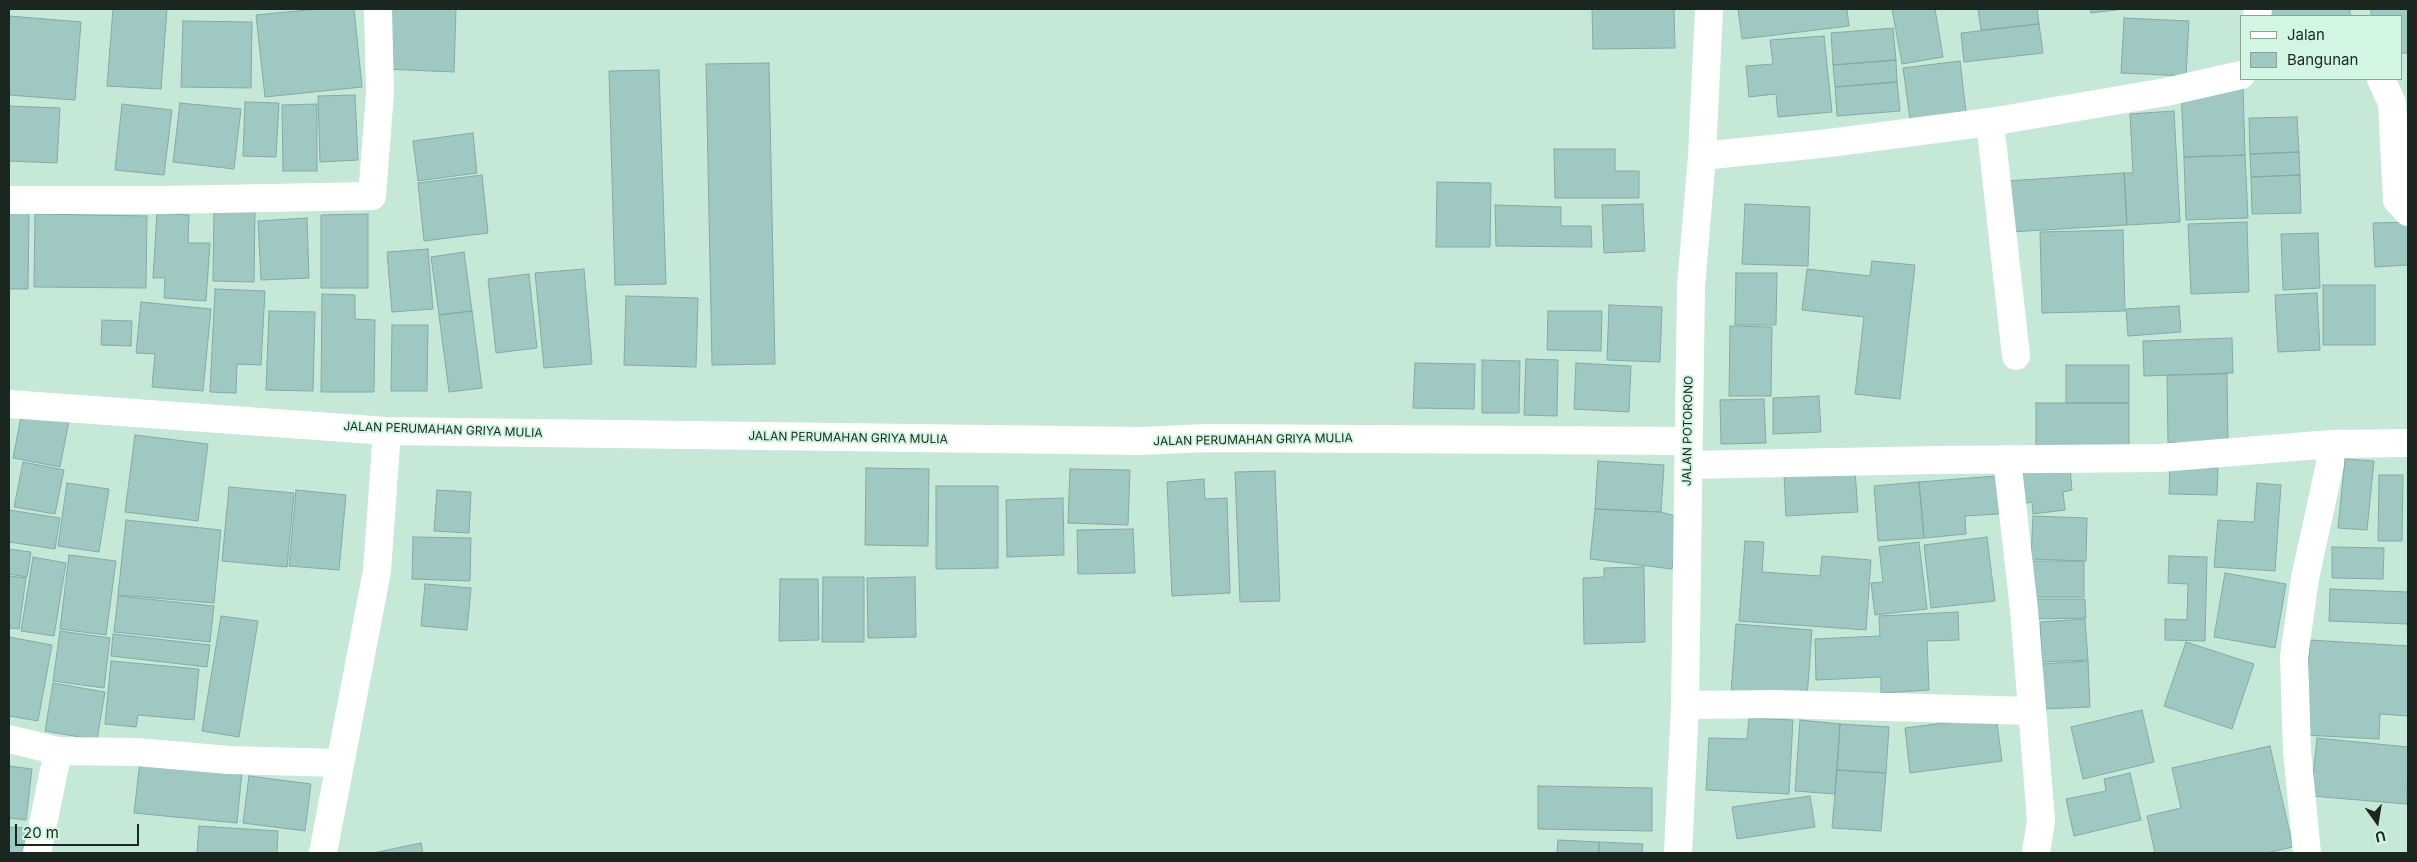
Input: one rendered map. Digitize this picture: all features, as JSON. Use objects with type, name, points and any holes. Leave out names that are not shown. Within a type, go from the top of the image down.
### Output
[{"type":"street","points":[[9,200],[163,200],[372,196],[380,93],[378,9]]},
{"type":"street","name":"JALAN POTORONO","points":[[1678,853],[1685,705],[1691,286],[1702,156],[1709,9]]},
{"type":"street","points":[[1702,156],[1829,143],[1990,122],[2166,92],[2240,75]]},
{"type":"street","points":[[2381,80],[2392,103],[2397,200],[2408,212]]},
{"type":"street","points":[[1990,122],[2016,356]]},
{"type":"street","name":"JALAN PERUMAHAN GRIYA MULIA","points":[[9,404],[387,431],[1140,442],[1208,438],[1688,453],[2007,459],[2160,458],[2331,444],[2408,443]]},
{"type":"street","points":[[323,853],[377,571],[387,431]]},
{"type":"street","points":[[2307,853],[2297,751],[2294,657],[2305,578],[2330,464],[2331,444]]},
{"type":"street","points":[[2007,459],[2024,610],[2041,820],[2036,853]]},
{"type":"street","points":[[1685,705],[1972,708],[2032,711]]},
{"type":"street","points":[[9,739],[58,751],[137,752],[229,760],[339,763]]},
{"type":"street","points":[[36,853],[58,751]]},
{"type":"building","points":[[113,9],[167,9],[161,89],[107,86]]},
{"type":"building","points":[[319,9],[354,9],[362,87],[265,97],[256,15]]},
{"type":"building","points":[[387,9],[456,9],[454,72],[384,69]]},
{"type":"building","points":[[1592,9],[1674,9],[1675,48],[1593,49]]},
{"type":"building","points":[[1738,9],[1847,9],[1849,26],[1742,39]]},
{"type":"building","points":[[1892,9],[1935,9],[1943,57],[1902,64]]},
{"type":"building","points":[[1978,9],[2037,9],[2039,24],[1981,30]]},
{"type":"building","points":[[2090,9],[2124,9],[2091,13]]},
{"type":"building","points":[[2264,9],[2350,9],[2350,15],[2263,15]]},
{"type":"building","points":[[2371,9],[2408,9],[2408,53],[2402,53],[2402,15],[2371,15]]},
{"type":"building","points":[[9,16],[81,22],[75,100],[9,95]]},
{"type":"building","points":[[2124,18],[2189,21],[2186,76],[2121,73]]},
{"type":"building","points":[[183,21],[252,22],[251,88],[181,87]]},
{"type":"building","points":[[2039,24],[2043,53],[1964,62],[1961,33]]},
{"type":"building","points":[[1893,28],[1896,60],[1833,65],[1831,33]]},
{"type":"building","points":[[1824,36],[1832,112],[1778,117],[1776,94],[1749,97],[1746,66],[1773,64],[1770,40]]},
{"type":"building","points":[[1896,60],[1897,82],[1835,87],[1833,65]]},
{"type":"building","points":[[1960,61],[1966,112],[1910,119],[1903,68]]},
{"type":"building","points":[[769,63],[775,364],[712,365],[706,64]]},
{"type":"building","points":[[659,70],[666,284],[615,285],[609,71]]},
{"type":"building","points":[[1897,82],[1900,111],[1837,116],[1835,87]]},
{"type":"building","points":[[2243,88],[2245,155],[2184,157],[2181,90]]},
{"type":"building","points":[[355,95],[358,160],[320,162],[318,96]]},
{"type":"building","points":[[245,102],[279,103],[276,157],[243,156]]},
{"type":"building","points":[[180,103],[241,109],[234,169],[173,162]]},
{"type":"building","points":[[122,104],[172,110],[164,175],[115,170]]},
{"type":"building","points":[[317,104],[317,171],[283,171],[282,105]]},
{"type":"building","points":[[9,106],[60,108],[57,163],[9,161]]},
{"type":"building","points":[[2174,111],[2180,222],[2127,225],[2124,173],[2133,173],[2130,114]]},
{"type":"building","points":[[2297,117],[2299,152],[2250,154],[2249,118]]},
{"type":"building","points":[[473,133],[477,173],[418,181],[413,141]]},
{"type":"building","points":[[1554,149],[1615,149],[1615,171],[1639,171],[1639,198],[1555,198]]},
{"type":"building","points":[[2299,152],[2300,175],[2251,177],[2250,154]]},
{"type":"building","points":[[2245,155],[2248,218],[2186,220],[2184,157]]},
{"type":"building","points":[[2124,173],[2127,225],[2010,232],[2007,181]]},
{"type":"building","points":[[482,175],[488,233],[424,241],[418,183]]},
{"type":"building","points":[[2300,175],[2301,213],[2252,214],[2251,177]]},
{"type":"building","points":[[1437,182],[1491,183],[1490,247],[1436,247]]},
{"type":"building","points":[[1643,204],[1645,251],[1604,253],[1602,205]]},
{"type":"building","points":[[1745,204],[1810,207],[1808,266],[1742,264]]},
{"type":"building","points":[[1495,205],[1561,207],[1561,226],[1591,226],[1592,247],[1496,246]]},
{"type":"building","points":[[214,209],[255,210],[254,282],[213,281]]},
{"type":"building","points":[[9,212],[29,212],[28,289],[9,289]]},
{"type":"building","points":[[157,213],[189,215],[188,243],[210,243],[206,301],[164,298],[165,278],[153,278]]},
{"type":"building","points":[[35,214],[147,216],[146,288],[34,287]]},
{"type":"building","points":[[368,214],[368,288],[321,288],[321,215]]},
{"type":"building","points":[[307,218],[309,278],[261,280],[258,221]]},
{"type":"building","points":[[2247,222],[2249,292],[2191,294],[2188,224]]},
{"type":"building","points":[[2408,222],[2408,265],[2375,267],[2373,223]]},
{"type":"building","points":[[2123,230],[2125,311],[2042,313],[2040,232]]},
{"type":"building","points":[[2318,233],[2320,288],[2283,290],[2281,234]]},
{"type":"building","points":[[428,249],[433,309],[392,312],[387,252]]},
{"type":"building","points":[[464,252],[472,311],[439,315],[431,257]]},
{"type":"building","points":[[1872,261],[1915,265],[1900,399],[1855,394],[1864,317],[1802,310],[1807,269],[1870,276]]},
{"type":"building","points":[[584,269],[592,364],[544,368],[535,273]]},
{"type":"building","points":[[1736,273],[1777,273],[1776,325],[1735,325]]},
{"type":"building","points":[[529,274],[537,348],[496,353],[488,279]]},
{"type":"building","points":[[2323,285],[2375,285],[2375,345],[2323,345]]},
{"type":"building","points":[[215,289],[265,291],[261,365],[237,364],[236,393],[210,392]]},
{"type":"building","points":[[2317,293],[2320,350],[2278,352],[2275,295]]},
{"type":"building","points":[[322,294],[355,295],[355,319],[375,320],[374,392],[321,392]]},
{"type":"building","points":[[626,296],[698,298],[696,367],[624,365]]},
{"type":"building","points":[[141,302],[211,309],[203,391],[152,387],[155,354],[136,353]]},
{"type":"building","points":[[1609,305],[1662,307],[1660,362],[1607,360]]},
{"type":"building","points":[[2179,306],[2181,332],[2128,336],[2126,309]]},
{"type":"building","points":[[269,311],[315,312],[313,391],[266,390]]},
{"type":"building","points":[[472,311],[482,388],[449,392],[439,315]]},
{"type":"building","points":[[1548,311],[1602,311],[1601,351],[1547,350]]},
{"type":"building","points":[[102,320],[132,321],[131,346],[101,345]]},
{"type":"building","points":[[392,325],[428,325],[427,391],[391,391]]},
{"type":"building","points":[[1730,326],[1772,327],[1771,396],[1729,396]]},
{"type":"building","points":[[2232,338],[2233,373],[2144,376],[2143,341]]},
{"type":"building","points":[[1526,359],[1558,360],[1557,416],[1524,415]]},
{"type":"building","points":[[1482,360],[1520,361],[1519,413],[1482,413]]},
{"type":"building","points":[[1415,363],[1475,364],[1474,409],[1413,408]]},
{"type":"building","points":[[1576,363],[1631,366],[1629,412],[1574,409]]},
{"type":"building","points":[[2066,365],[2129,365],[2129,403],[2066,403]]},
{"type":"building","points":[[2227,374],[2228,442],[2168,443],[2167,375]]},
{"type":"building","points":[[1819,396],[1821,432],[1773,434],[1773,398]]},
{"type":"building","points":[[1764,399],[1766,443],[1721,444],[1720,400]]},
{"type":"building","points":[[2036,403],[2129,403],[2129,450],[2036,450]]},
{"type":"building","points":[[22,412],[69,421],[60,467],[13,458]]},
{"type":"building","points":[[135,435],[208,444],[198,521],[125,512]]},
{"type":"building","points":[[2345,459],[2374,461],[2367,530],[2338,528]]},
{"type":"building","points":[[1598,461],[1664,465],[1661,512],[1595,509]]},
{"type":"building","points":[[23,462],[64,470],[55,514],[14,507]]},
{"type":"building","points":[[2170,466],[2218,468],[2217,495],[2169,494]]},
{"type":"building","points":[[866,468],[929,469],[928,546],[865,545]]},
{"type":"building","points":[[2070,468],[2072,490],[2063,492],[2065,510],[2033,514],[2032,502],[2021,504],[2017,474]]},
{"type":"building","points":[[1070,469],[1130,470],[1128,525],[1068,523]]},
{"type":"building","points":[[1855,470],[1858,512],[1786,516],[1784,475]]},
{"type":"building","points":[[1275,471],[1280,601],[1240,602],[1235,472]]},
{"type":"building","points":[[2379,475],[2403,475],[2402,541],[2378,541]]},
{"type":"building","points":[[1996,476],[1999,514],[1965,516],[1966,534],[1924,538],[1919,482]]},
{"type":"building","points":[[1204,479],[1205,499],[1227,498],[1230,593],[1172,596],[1167,482]]},
{"type":"building","points":[[1919,482],[1924,538],[1878,541],[1874,486]]},
{"type":"building","points":[[67,483],[109,489],[99,552],[58,546]]},
{"type":"building","points":[[2257,483],[2281,485],[2275,571],[2214,567],[2218,520],[2254,522]]},
{"type":"building","points":[[936,486],[998,486],[998,568],[936,569]]},
{"type":"building","points":[[229,487],[294,493],[287,567],[222,561]]},
{"type":"building","points":[[296,490],[346,495],[339,570],[289,566]]},
{"type":"building","points":[[437,490],[471,492],[469,533],[434,531]]},
{"type":"building","points":[[1063,498],[1064,555],[1007,557],[1006,500]]},
{"type":"building","points":[[1595,509],[1661,512],[1679,517],[1672,569],[1590,559]]},
{"type":"building","points":[[9,510],[60,518],[55,549],[9,542]]},
{"type":"building","points":[[2033,516],[2087,518],[2086,561],[2031,559]]},
{"type":"building","points":[[126,520],[221,530],[214,603],[118,595]]},
{"type":"building","points":[[1133,529],[1135,573],[1078,574],[1077,530]]},
{"type":"building","points":[[413,537],[471,538],[470,581],[412,579]]},
{"type":"building","points":[[1987,537],[1995,601],[1931,608],[1924,545]]},
{"type":"building","points":[[1745,541],[1764,542],[1762,572],[1820,576],[1822,556],[1871,560],[1866,630],[1739,621]]},
{"type":"building","points":[[1919,542],[1927,609],[1875,615],[1871,583],[1883,582],[1879,547]]},
{"type":"building","points":[[2332,547],[2384,548],[2383,579],[2332,578]]},
{"type":"building","points":[[9,549],[31,552],[27,577],[9,574]]},
{"type":"building","points":[[69,555],[116,561],[106,635],[60,629]]},
{"type":"building","points":[[2169,556],[2207,557],[2205,641],[2165,640],[2165,619],[2187,620],[2188,584],[2168,583]]},
{"type":"building","points":[[33,557],[66,563],[54,636],[21,631]]},
{"type":"building","points":[[2028,561],[2084,561],[2084,597],[2028,597]]},
{"type":"building","points":[[1644,567],[1645,642],[1584,644],[1583,578],[1604,577],[1604,568]]},
{"type":"building","points":[[2225,573],[2286,584],[2275,648],[2214,637]]},
{"type":"building","points":[[9,576],[26,578],[19,629],[9,628]]},
{"type":"building","points":[[823,577],[864,577],[864,642],[822,642]]},
{"type":"building","points":[[915,577],[916,637],[868,638],[867,578]]},
{"type":"building","points":[[780,579],[818,579],[819,640],[779,641]]},
{"type":"building","points":[[425,584],[471,588],[467,630],[421,626]]},
{"type":"building","points":[[2330,589],[2408,592],[2408,624],[2329,621]]},
{"type":"building","points":[[118,596],[214,606],[210,642],[114,632]]},
{"type":"building","points":[[2032,599],[2085,599],[2086,618],[2033,619]]},
{"type":"building","points":[[1958,612],[1959,640],[1927,641],[1929,690],[1881,693],[1881,677],[1816,680],[1815,639],[1880,636],[1879,616]]},
{"type":"building","points":[[221,616],[258,621],[239,737],[202,731]]},
{"type":"building","points":[[2085,619],[2088,660],[2042,662],[2040,622]]},
{"type":"building","points":[[1736,624],[1812,630],[1807,698],[1731,693]]},
{"type":"building","points":[[60,631],[110,638],[104,688],[53,681]]},
{"type":"building","points":[[113,634],[210,645],[207,667],[111,656]]},
{"type":"building","points":[[9,637],[52,645],[38,721],[9,716]]},
{"type":"building","points":[[2310,640],[2408,646],[2408,716],[2380,714],[2379,739],[2304,735]]},
{"type":"building","points":[[2186,642],[2254,664],[2232,729],[2164,706]]},
{"type":"building","points":[[111,661],[199,669],[194,720],[138,715],[136,727],[105,724]]},
{"type":"building","points":[[2088,661],[2090,707],[2044,709],[2042,664]]},
{"type":"building","points":[[53,683],[105,692],[97,740],[45,731]]},
{"type":"building","points":[[2142,710],[2154,762],[2083,779],[2071,727]]},
{"type":"building","points":[[1996,716],[2002,761],[1910,773],[1905,728]]},
{"type":"building","points":[[1749,718],[1793,720],[1789,794],[1706,790],[1709,738],[1747,739]]},
{"type":"building","points":[[1800,720],[1840,724],[1835,794],[1795,791]]},
{"type":"building","points":[[1840,724],[1889,727],[1886,773],[1837,770]]},
{"type":"building","points":[[2317,738],[2408,747],[2407,804],[2311,796]]},
{"type":"building","points":[[2270,746],[2293,847],[2266,853],[2155,853],[2147,816],[2181,808],[2172,768]]},
{"type":"building","points":[[140,761],[242,771],[237,823],[134,813]]},
{"type":"building","points":[[9,766],[32,769],[26,820],[9,818]]},
{"type":"building","points":[[1837,770],[1886,773],[1881,831],[1832,828]]},
{"type":"building","points":[[2130,773],[2141,820],[2074,836],[2066,799],[2106,791],[2104,779]]},
{"type":"building","points":[[249,776],[311,784],[305,831],[243,823]]},
{"type":"building","points":[[1538,786],[1652,788],[1652,831],[1538,829]]},
{"type":"building","points":[[1810,796],[1815,827],[1737,839],[1732,807]]},
{"type":"building","points":[[199,826],[278,831],[277,853],[197,853]]},
{"type":"building","points":[[9,827],[27,828],[24,853],[9,853]]},
{"type":"building","points":[[1558,840],[1599,842],[1599,853],[1557,853]]},
{"type":"building","points":[[1599,842],[1643,844],[1642,853],[1599,853]]},
{"type":"building","points":[[421,843],[423,853],[373,853]]}]
